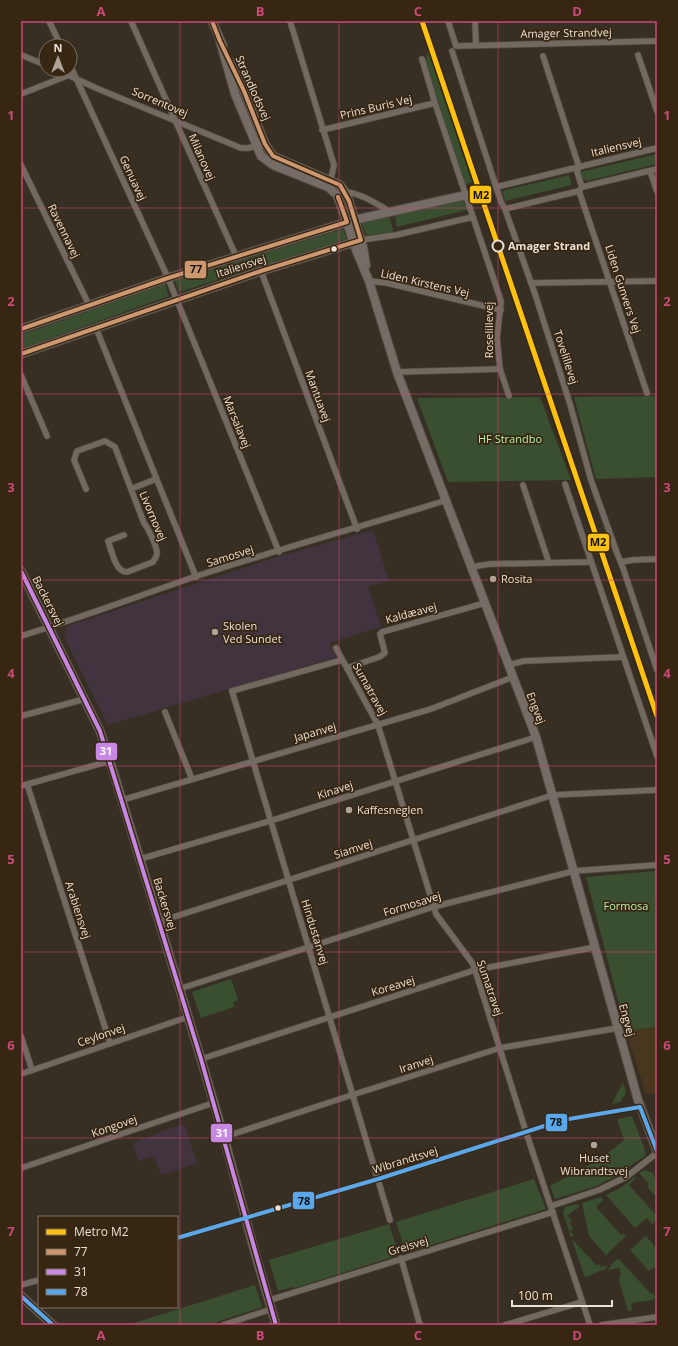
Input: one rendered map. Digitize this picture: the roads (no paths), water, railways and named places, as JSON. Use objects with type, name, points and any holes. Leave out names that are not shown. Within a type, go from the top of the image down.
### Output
[{"type":"street","points":[[49,21],[57,38]]},
{"type":"street","name":"Milanovej","points":[[131,21],[236,256]]},
{"type":"street","name":"Strandlodsvej","points":[[212,21],[244,91],[261,145]]},
{"type":"street","points":[[290,21],[322,130],[334,165],[329,184]]},
{"type":"street","name":"Amager Strandvej","points":[[448,21],[456,46],[657,41]]},
{"type":"street","points":[[475,21],[476,45]]},
{"type":"street","name":"Tovelillevej","points":[[452,51],[501,202],[505,209],[535,294],[570,404],[591,480],[655,657],[657,670]]},
{"type":"street","points":[[21,55],[38,62]]},
{"type":"street","points":[[638,55],[657,111]]},
{"type":"street","points":[[543,56],[579,167]]},
{"type":"street","name":"Roselillevej","points":[[422,59],[435,103],[501,302],[497,338],[500,369],[509,396]]},
{"type":"street","points":[[21,94],[61,78]]},
{"type":"street","name":"Sorrentovej","points":[[74,78],[241,148],[261,145]]},
{"type":"street","name":"Genuavej","points":[[77,80],[168,278],[176,299]]},
{"type":"street","name":"Prins Buris Vej","points":[[322,130],[435,103]]},
{"type":"street","points":[[261,145],[273,156],[329,184],[341,193],[351,221]]},
{"type":"street","name":"Italiensvej","points":[[496,187],[657,148]]},
{"type":"street","name":"Ravennavej","points":[[21,165],[89,305]]},
{"type":"street","name":"Italiensvej","points":[[579,167],[577,172],[581,189]]},
{"type":"street","points":[[505,209],[657,169]]},
{"type":"street","points":[[650,171],[657,191]]},
{"type":"street","name":"Liden Gunvers Vej","points":[[581,189],[647,393]]},
{"type":"street","points":[[341,193],[352,193],[375,202],[390,212]]},
{"type":"street","name":"Italiensvej","points":[[21,329],[168,278],[351,221],[466,195]]},
{"type":"street","name":"Italiensvej","points":[[21,354],[176,299],[357,241],[396,235],[473,217]]},
{"type":"street","name":"Engvej","points":[[351,221],[398,372],[536,737],[640,1106],[657,1152]]},
{"type":"street","name":"Mantuavej","points":[[261,271],[357,529]]},
{"type":"street","name":"Liden Kirstens Vej","points":[[369,281],[387,283],[501,310]]},
{"type":"street","points":[[530,282],[657,281]]},
{"type":"street","name":"Marsalavej","points":[[176,299],[278,552]]},
{"type":"street","name":"Livornovej","points":[[96,328],[196,577]]},
{"type":"street","points":[[398,372],[500,369]]},
{"type":"street","points":[[21,375],[47,436]]},
{"type":"street","name":"Livornovej","points":[[86,489],[74,460],[77,451],[105,441],[115,447],[157,552],[153,562],[128,572],[124,572],[118,568],[108,541],[124,535]]},
{"type":"street","name":"Livornovej","points":[[131,489],[156,479]]},
{"type":"street","points":[[565,484],[590,562],[657,756]]},
{"type":"street","points":[[523,485],[549,563]]},
{"type":"street","name":"Samosvej","points":[[21,636],[50,628],[196,577],[357,529],[447,500]]},
{"type":"street","points":[[621,562],[657,559]]},
{"type":"street","points":[[471,567],[490,564],[590,562]]},
{"type":"street","name":"Backersvej","points":[[21,571],[100,731],[201,1059],[276,1325]]},
{"type":"street","name":"Kaldæavej","points":[[347,668],[379,657],[385,652],[380,634],[382,632],[485,603]]},
{"type":"street","name":"Sumatravej","points":[[336,648],[378,725],[436,914],[476,970],[526,1132],[590,1325]]},
{"type":"street","points":[[508,665],[524,661],[623,657]]},
{"type":"street","name":"Hindustanvej","points":[[342,660],[232,691],[390,1220]]},
{"type":"street","name":"Japanvej","points":[[122,800],[431,709],[513,677]]},
{"type":"street","points":[[21,716],[85,699]]},
{"type":"street","points":[[165,712],[192,779]]},
{"type":"street","name":"Kinavej","points":[[140,860],[270,821],[536,737]]},
{"type":"street","points":[[24,785],[110,761]]},
{"type":"street","name":"Arabiensvej","points":[[24,785],[110,1043]]},
{"type":"street","name":"Siamvej","points":[[158,922],[553,795],[657,790]]},
{"type":"street","name":"Formosavej","points":[[179,989],[433,907],[574,871],[657,866]]},
{"type":"street","name":"Koreavej","points":[[201,1059],[476,970],[596,947]]},
{"type":"street","name":"Ceylonvej","points":[[21,1074],[188,1017]]},
{"type":"street","name":"Iranvej","points":[[224,1138],[500,1048],[618,1028]]},
{"type":"street","points":[[21,1036],[32,1070]]},
{"type":"street","name":"Kongovej","points":[[21,1168],[213,1103]]},
{"type":"street","name":"Wibrandtsvej","points":[[178,1238],[378,1179],[563,1120],[640,1106]]},
{"type":"street","name":"Greisvej","points":[[270,1300],[552,1209],[599,1190],[626,1177],[657,1152]]},
{"type":"street","points":[[401,1258],[420,1325]]},
{"type":"street","points":[[21,1285],[38,1280]]},
{"type":"street","points":[[21,1296],[53,1325]]},
{"type":"street","points":[[505,1325],[582,1302]]},
{"type":"street","points":[[223,1325],[272,1309]]},
{"type":"street","points":[[602,1325],[657,1317]]},
{"type":"metro line","name":"M2","points":[[422,21],[657,716]]},
{"type":"place","name":"Amager Strand","points":[[498,246]]},
{"type":"place","name":"Rosita","points":[[493,579]]},
{"type":"place","name":"Skolen Ved Sundet","points":[[215,632]]},
{"type":"place","name":"Kaffesneglen","points":[[349,810]]},
{"type":"place","name":"Huset Wibrandtsvej","points":[[594,1145]]},
{"type":"park label","name":"HF Strandbo","points":[[510,439]]},
{"type":"park label","name":"Formosa","points":[[626,906]]}]
